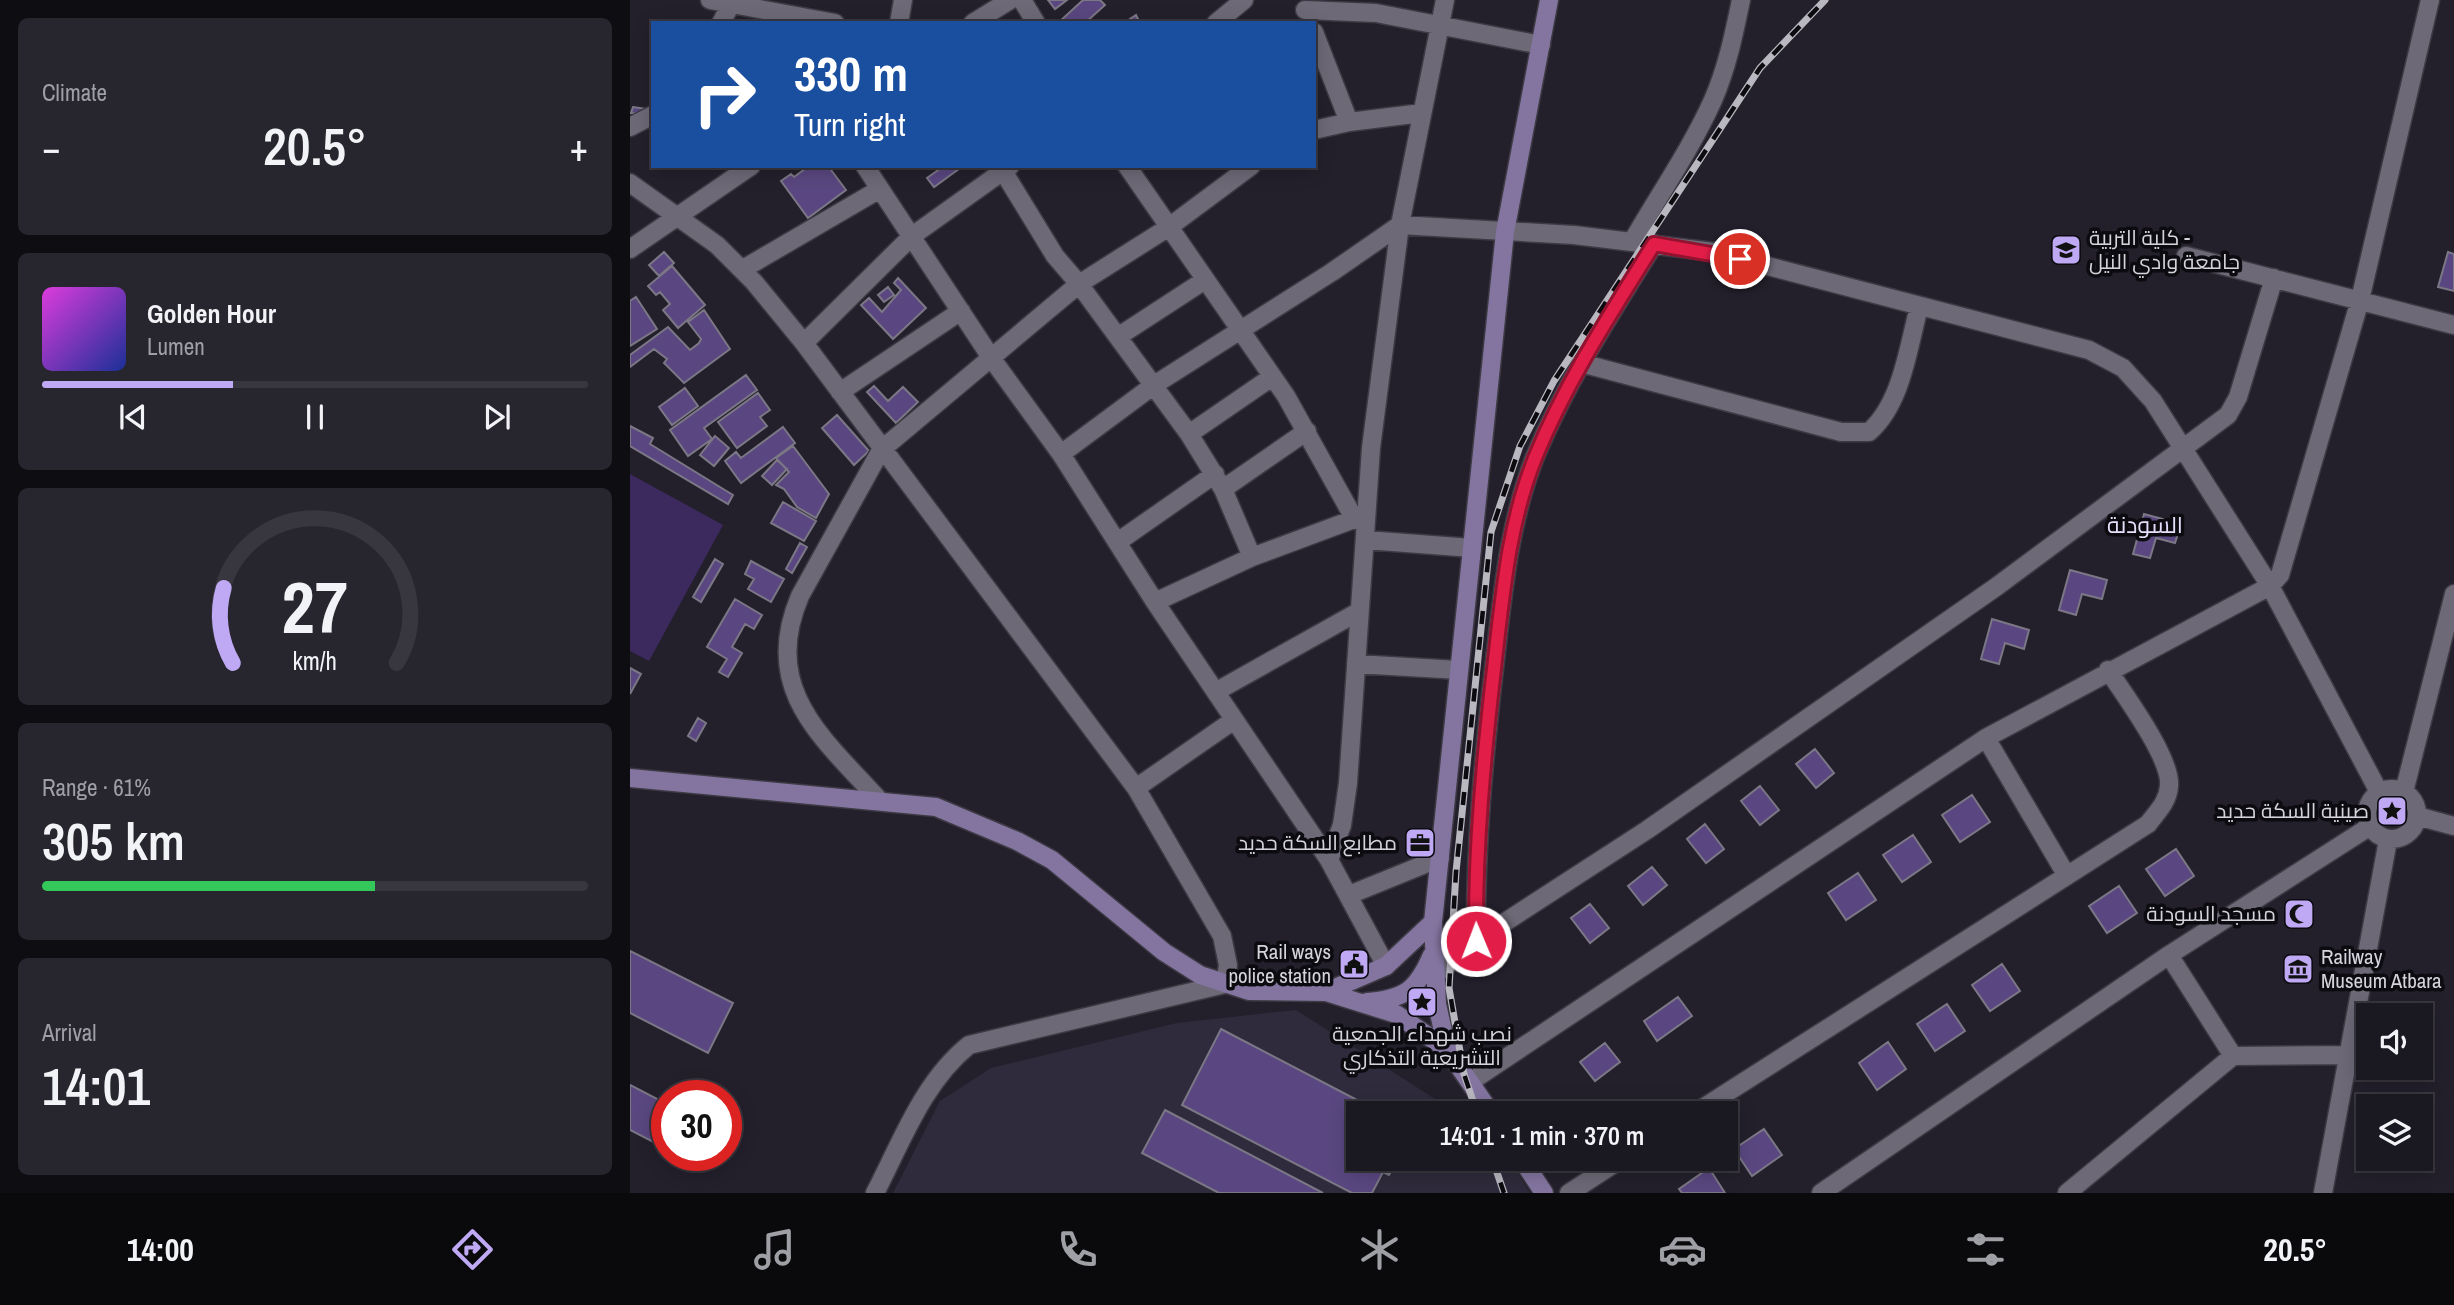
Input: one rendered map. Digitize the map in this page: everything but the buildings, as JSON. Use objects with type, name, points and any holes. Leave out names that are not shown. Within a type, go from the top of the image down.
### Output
[{"type":"street","points":[[710,0],[823,21]]},
{"type":"street","points":[[899,21],[903,0]]},
{"type":"street","points":[[976,21],[1010,0]]},
{"type":"street","points":[[1022,0],[1035,21]]},
{"type":"street","points":[[1222,12],[1244,0]]},
{"type":"street","points":[[1361,517],[1400,225],[1446,0]]},
{"type":"street","points":[[1447,1049],[1435,975],[1433,922],[1505,232],[1549,0]]},
{"type":"street","points":[[1632,242],[1690,145],[1713,98],[1729,54],[1741,0]]},
{"type":"street","points":[[1470,1082],[1986,738],[2108,670],[2270,586],[2280,575],[2360,300],[2430,0]]},
{"type":"street","points":[[725,21],[749,9]]},
{"type":"street","points":[[1305,11],[1376,13],[1541,45]]},
{"type":"street","points":[[1316,37],[1349,122]]},
{"type":"street","points":[[1316,130],[1349,122],[1422,113]]},
{"type":"street","points":[[630,127],[651,116]]},
{"type":"street","points":[[630,249],[748,168]]},
{"type":"street","points":[[868,168],[992,359],[1061,454],[1119,541],[1155,602],[1329,860],[1386,966]]},
{"type":"street","points":[[804,343],[912,236],[1004,168],[1055,256],[1080,284],[1189,434],[1219,482],[1252,557]]},
{"type":"street","points":[[1128,168],[1272,377],[1361,517],[1366,540],[1358,612],[1348,783],[1342,825],[1329,860]]},
{"type":"street","points":[[880,801],[812,726],[797,704],[787,653],[790,618],[800,596],[881,450],[1080,284],[1169,227],[1248,168]]},
{"type":"street","points":[[630,183],[680,216],[743,269],[804,343],[881,450],[1136,788],[1222,936],[1228,965],[1225,985]]},
{"type":"street","points":[[743,269],[880,189]]},
{"type":"street","points":[[1061,454],[1154,385],[1332,272],[1400,225],[1574,235],[1714,252],[2089,350],[2123,368],[2153,401],[2270,586],[2379,792]]},
{"type":"street","points":[[1476,941],[1477,833],[1502,578],[1516,519],[1534,460],[1581,363],[1654,244]]},
{"type":"street","points":[[2186,256],[2454,325]]},
{"type":"street","points":[[1435,975],[1476,941],[1647,830],[1985,595],[2228,415],[2234,406],[2274,278]]},
{"type":"street","points":[[1119,336],[1205,280]]},
{"type":"street","points":[[1581,363],[1841,432],[1869,432],[1884,419],[1894,395],[1919,307]]},
{"type":"street","points":[[840,392],[961,311]]},
{"type":"street","points":[[1189,434],[1272,377]]},
{"type":"street","points":[[1119,541],[1307,431]]},
{"type":"street","points":[[1155,602],[1252,557],[1361,517]]},
{"type":"street","points":[[1366,540],[1472,548]]},
{"type":"street","points":[[2404,792],[2454,594]]},
{"type":"street","points":[[1217,691],[1358,612]]},
{"type":"street","points":[[1356,664],[1459,670]]},
{"type":"street","points":[[1714,1101],[2148,824],[2166,800],[2170,783],[2154,741],[2108,670]]},
{"type":"street","points":[[1136,788],[1234,720]]},
{"type":"street","points":[[1986,738],[2067,876]]},
{"type":"street","points":[[630,778],[936,807],[1052,860],[1164,952],[1200,975],[1249,991],[1326,992],[1396,1014],[1447,1049],[1483,1101]]},
{"type":"street","points":[[2391,789],[2404,792],[2411,798],[2417,816],[2410,832],[2388,840],[2377,835],[2369,827],[2367,807],[2379,792],[2391,789]]},
{"type":"street","points":[[2417,816],[2454,826]]},
{"type":"street","points":[[1821,1193],[2169,955],[2369,827]]},
{"type":"street","points":[[2323,1193],[2388,840]]},
{"type":"street","points":[[1349,895],[1440,858]]},
{"type":"street","points":[[1326,992],[1386,966],[1433,922]]},
{"type":"street","points":[[1364,1003],[1403,996],[1424,975],[1433,953]]},
{"type":"street","points":[[2169,955],[2234,1056]]},
{"type":"street","points":[[875,1193],[929,1088],[946,1063],[970,1045],[1225,985]]},
{"type":"street","points":[[2067,1193],[2234,1056],[2347,1055]]},
{"type":"street","points":[[1530,1171],[1545,1193]]},
{"type":"street","points":[[1569,1193],[1603,1171]]},
{"type":"shaded area","points":[[630,474],[723,525],[649,661],[630,651]]},
{"type":"shaded area","points":[[1296,1010],[1438,1101],[1346,1101],[1346,1171],[1516,1171],[1530,1193],[893,1193],[940,1101],[991,1068],[1177,1023]]},
{"type":"railway","points":[[1473,1101],[1464,1074],[1449,988],[1456,872],[1491,532],[1520,446],[1554,381],[1760,68],[1825,0]]},
{"type":"railway","points":[[1496,1171],[1504,1193]]},
{"type":"place","name":"كلية التربية - جامعة وادي النيل","points":[[2066,250]]},
{"type":"place","name":"صينية السكة حديد","points":[[2392,811]]},
{"type":"place","name":"مطابع السكة حديد","points":[[1420,843]]},
{"type":"place","name":"مسجد السودنة","points":[[2299,914]]},
{"type":"place","name":"Rail ways police station","points":[[1354,964]]},
{"type":"place","name":"Railway Museum Atbara","points":[[2298,969]]},
{"type":"place","name":"نصب شهداء الجمعية التشريعية التذكاري","points":[[1422,1002]]},
{"type":"district","name":"السودنة","points":[[2145,525]]},
{"type":"route","points":[[1476,941],[1477,833],[1502,578],[1534,460],[1581,363],[1654,244],[1714,252],[1740,259]]}]
